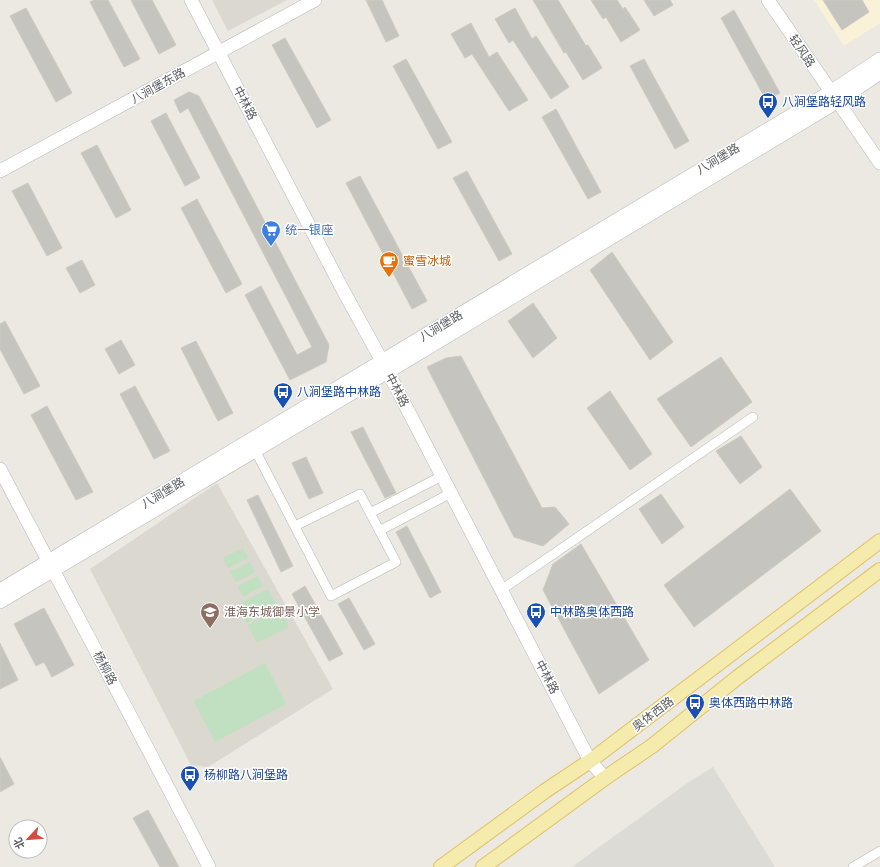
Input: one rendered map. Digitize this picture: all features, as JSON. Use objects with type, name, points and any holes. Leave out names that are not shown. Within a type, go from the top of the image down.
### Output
[{"type":"main road","name":"奥体西路","points":[[441,867],[590,761],[880,541]]},
{"type":"main road","name":"奥体西路","points":[[483,867],[605,778],[652,746],[738,677],[880,570]]},
{"type":"street","name":"中林路","points":[[191,0],[385,367],[590,761],[605,778]]},
{"type":"street","name":"八涧堡东路","points":[[0,171],[315,0]]},
{"type":"street","name":"轻风路","points":[[768,0],[833,97],[880,163]]},
{"type":"street","name":"八涧堡路","points":[[833,97],[880,59]]},
{"type":"street","name":"八涧堡路","points":[[0,602],[50,566],[385,367],[833,97],[880,73]]},
{"type":"street","name":"八涧堡路","points":[[0,590],[50,566],[255,450],[385,367]]},
{"type":"street","points":[[501,590],[753,417]]},
{"type":"street","points":[[255,450],[331,596],[396,562],[360,494],[295,526]]},
{"type":"street","name":"杨柳路","points":[[0,469],[209,867]]},
{"type":"street","points":[[370,513],[442,476]]},
{"type":"street","points":[[379,531],[451,494]]},
{"type":"street","points":[[853,867],[880,851]]},
{"type":"shaded area","points":[[212,0],[287,0],[228,31]]},
{"type":"shaded area","points":[[814,0],[880,0],[880,23],[844,46]]},
{"type":"shaded area","name":"淮海东城御景小学","points":[[217,483],[333,689],[208,767],[191,765],[90,569]]},
{"type":"shaded area","points":[[713,767],[775,867],[572,867],[686,784]]},
{"type":"green space","points":[[243,548],[248,558],[228,568],[223,558]]},
{"type":"green space","points":[[250,562],[255,572],[236,582],[230,572]]},
{"type":"green space","points":[[258,576],[263,586],[243,597],[238,586]]},
{"type":"green space","points":[[268,589],[278,607],[246,623],[237,605]]},
{"type":"green space","points":[[279,608],[289,627],[257,643],[248,625]]},
{"type":"green space","points":[[265,663],[286,704],[215,742],[194,701]]},
{"type":"building","points":[[94,0],[108,0],[140,59],[124,67],[90,2]]},
{"type":"building","points":[[131,0],[152,0],[176,45],[159,54]]},
{"type":"building","points":[[366,0],[382,0],[399,36],[386,42]]},
{"type":"building","points":[[533,0],[558,0],[586,46],[588,45],[602,68],[583,80],[566,52],[564,53]]},
{"type":"building","points":[[591,0],[617,0],[623,9],[625,7],[640,30],[621,42],[606,17],[603,19]]},
{"type":"building","points":[[644,0],[670,0],[673,5],[654,16]]},
{"type":"building","points":[[823,0],[862,0],[869,12],[842,30]]},
{"type":"building","points":[[26,8],[72,93],[56,102],[10,16]]},
{"type":"building","points":[[515,8],[532,39],[536,36],[569,87],[551,99],[513,40],[509,43],[495,19]]},
{"type":"building","points":[[734,10],[780,93],[766,100],[721,18]]},
{"type":"building","points":[[471,23],[489,57],[497,52],[528,100],[509,111],[472,54],[465,58],[451,34]]},
{"type":"building","points":[[285,38],[331,120],[317,128],[272,45]]},
{"type":"building","points":[[406,59],[452,142],[438,149],[393,66]]},
{"type":"building","points":[[644,59],[689,141],[675,149],[630,66]]},
{"type":"building","points":[[189,92],[199,96],[329,345],[326,362],[290,380],[245,295],[261,286],[297,355],[312,347],[188,108],[180,113],[174,100]]},
{"type":"building","points":[[556,109],[601,192],[588,199],[542,117]]},
{"type":"building","points":[[166,113],[200,178],[185,186],[151,121]]},
{"type":"building","points":[[97,145],[131,210],[116,218],[81,153]]},
{"type":"building","points":[[467,171],[512,254],[499,261],[453,178]]},
{"type":"building","points":[[360,176],[427,301],[412,309],[346,183]]},
{"type":"building","points":[[28,183],[62,248],[47,256],[12,191]]},
{"type":"building","points":[[197,199],[242,284],[226,293],[181,208]]},
{"type":"building","points":[[612,252],[673,342],[650,360],[590,270]]},
{"type":"building","points":[[82,260],[95,285],[80,293],[66,268]]},
{"type":"building","points":[[533,303],[557,338],[533,358],[508,321]]},
{"type":"building","points":[[5,321],[40,386],[24,394],[0,349],[0,324]]},
{"type":"building","points":[[121,340],[135,365],[119,374],[105,349]]},
{"type":"building","points":[[196,341],[233,413],[218,421],[181,348]]},
{"type":"building","points":[[461,356],[542,508],[555,507],[569,524],[543,546],[514,537],[427,367],[446,358]]},
{"type":"building","points":[[721,357],[752,402],[691,447],[657,399]]},
{"type":"building","points":[[135,386],[170,451],[154,459],[120,394]]},
{"type":"building","points":[[610,391],[652,454],[630,470],[587,408]]},
{"type":"building","points":[[47,406],[93,492],[76,500],[31,415]]},
{"type":"building","points":[[363,427],[396,493],[385,498],[351,432]]},
{"type":"building","points":[[741,436],[762,467],[740,484],[716,451]]},
{"type":"building","points":[[306,457],[323,493],[309,499],[292,463]]},
{"type":"building","points":[[790,489],[821,531],[694,627],[664,585]]},
{"type":"building","points":[[661,494],[684,527],[662,544],[639,509]]},
{"type":"building","points":[[258,495],[293,566],[281,572],[247,500]]},
{"type":"building","points":[[407,526],[441,592],[430,598],[396,532]]},
{"type":"building","points":[[581,544],[649,660],[599,694],[543,590],[553,564]]},
{"type":"building","points":[[305,586],[343,654],[329,661],[292,594]]},
{"type":"building","points":[[349,598],[375,644],[364,650],[338,604]]},
{"type":"building","points":[[44,608],[74,665],[52,677],[44,662],[36,666],[14,624]]},
{"type":"building","points":[[0,643],[18,680],[0,689]]},
{"type":"building","points":[[0,757],[14,784],[0,792]]},
{"type":"building","points":[[148,810],[179,867],[160,867],[133,818]]},
{"type":"place","name":"八涧堡路轻风路","points":[[768,119]]},
{"type":"place","name":"统一银座","points":[[271,247]]},
{"type":"place","name":"蜜雪冰城","points":[[389,278]]},
{"type":"place","name":"八涧堡路中林路","points":[[283,409]]},
{"type":"place","name":"淮海东城御景小学","points":[[210,629]]},
{"type":"place","name":"中林路奥体西路","points":[[536,629]]},
{"type":"place","name":"奥体西路中林路","points":[[695,720]]},
{"type":"place","name":"杨柳路八涧堡路","points":[[190,792]]}]
